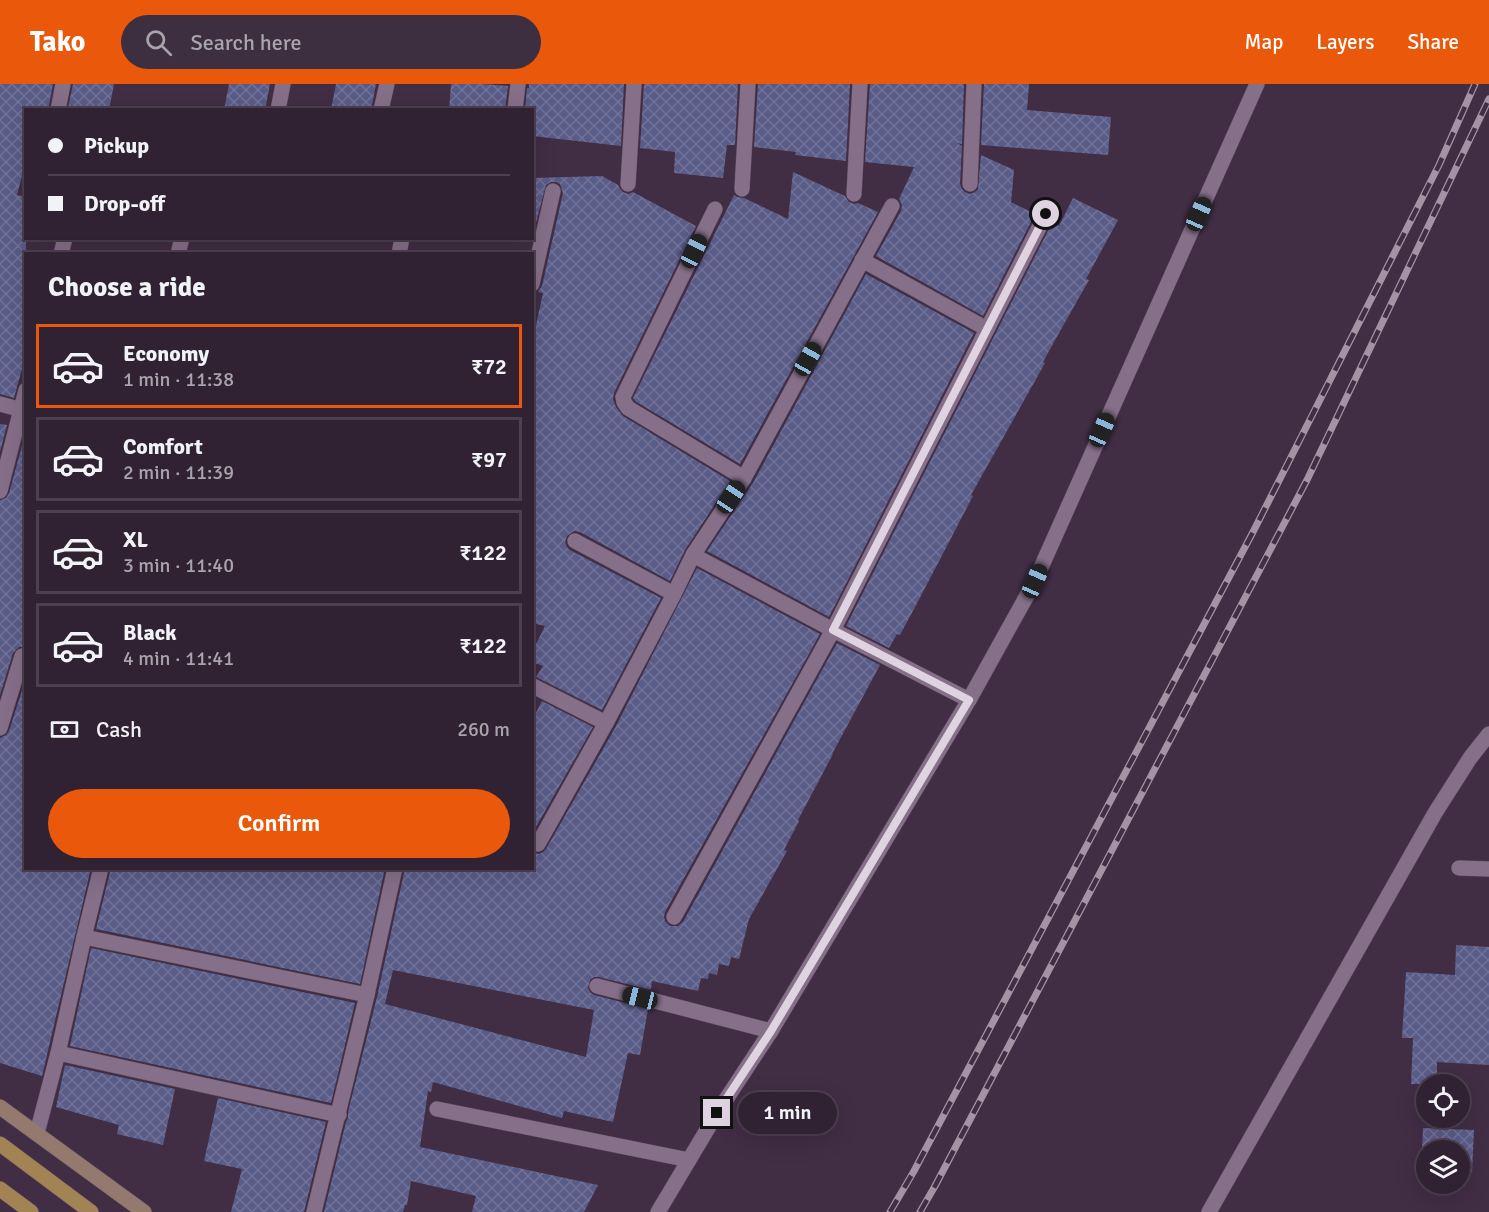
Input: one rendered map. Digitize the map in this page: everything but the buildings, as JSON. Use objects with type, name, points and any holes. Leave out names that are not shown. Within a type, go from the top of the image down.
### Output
[{"type":"main road","points":[[0,1107],[144,1212]]},
{"type":"main road","points":[[0,1144],[91,1212]]},
{"type":"main road","points":[[0,1189],[31,1212]]},
{"type":"street","points":[[58,108],[63,84]]},
{"type":"street","points":[[278,108],[283,84]]},
{"type":"street","points":[[381,108],[387,84]]},
{"type":"street","points":[[515,108],[518,84]]},
{"type":"street","points":[[628,184],[634,84]]},
{"type":"street","points":[[741,189],[748,84]]},
{"type":"street","points":[[854,194],[861,84]]},
{"type":"street","points":[[969,184],[974,84]]},
{"type":"street","points":[[658,1212],[717,1113],[771,1031],[969,700],[1035,581],[1257,84]]},
{"type":"street","points":[[534,275],[553,191]]},
{"type":"street","points":[[538,844],[606,723],[693,555],[744,478],[892,206]]},
{"type":"street","points":[[715,209],[623,397],[628,408],[744,478]]},
{"type":"street","points":[[674,917],[833,630],[1046,214]]},
{"type":"street","points":[[862,260],[987,329]]},
{"type":"street","points":[[0,404],[23,410],[0,491]]},
{"type":"street","points":[[575,541],[674,594]]},
{"type":"street","points":[[693,555],[969,700]]},
{"type":"street","points":[[0,728],[22,656]]},
{"type":"street","points":[[534,687],[606,723]]},
{"type":"street","points":[[1209,1212],[1436,813],[1470,758],[1489,734]]},
{"type":"street","points":[[1459,868],[1489,869]]},
{"type":"street","points":[[37,1133],[101,870]]},
{"type":"street","points":[[314,1212],[339,1115],[395,870]]},
{"type":"street","points":[[84,937],[367,995]]},
{"type":"street","points":[[597,986],[771,1031]]},
{"type":"street","points":[[58,1053],[339,1115]]},
{"type":"street","points":[[437,1109],[689,1160]]},
{"type":"railway","points":[[890,1212],[914,1171],[1253,532],[1439,165],[1475,84]]},
{"type":"railway","points":[[920,1212],[1307,480],[1489,99]]},
{"type":"route","points":[[717,1113],[771,1031],[969,700],[833,630],[1046,214]]}]
